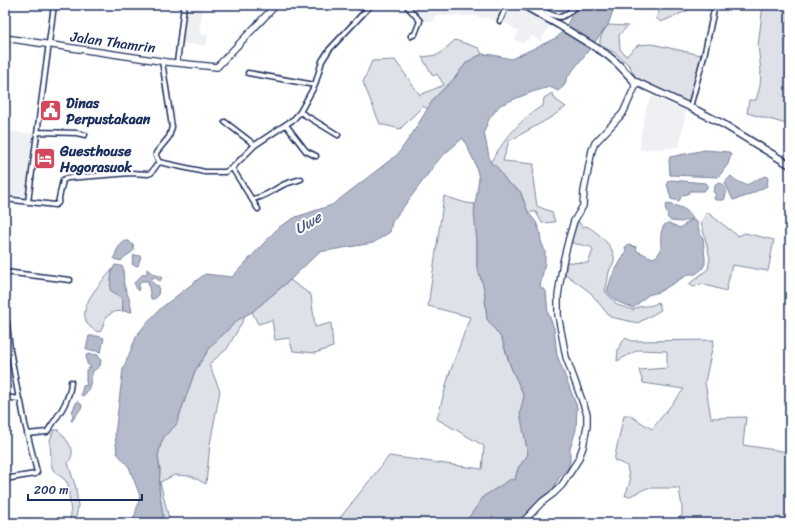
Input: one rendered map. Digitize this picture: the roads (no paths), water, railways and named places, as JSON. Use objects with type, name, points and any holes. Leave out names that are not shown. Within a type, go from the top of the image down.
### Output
[{"type":"main road","points":[[523,5],[606,54],[618,63],[634,81],[735,130],[790,165]]},
{"type":"street","points":[[28,202],[54,5]]},
{"type":"street","points":[[177,63],[184,5]]},
{"type":"street","name":"Jalan Thamrin","points":[[5,38],[162,61],[217,67],[276,5]]},
{"type":"street","points":[[159,162],[205,172],[225,172],[232,168],[255,146],[294,119],[300,112],[315,85],[322,61],[328,50],[371,5]]},
{"type":"street","points":[[406,5],[420,21],[416,34],[411,36]]},
{"type":"street","points":[[500,21],[507,5]]},
{"type":"street","points":[[530,8],[558,17],[563,17],[576,5]]},
{"type":"street","points":[[690,107],[716,5]]},
{"type":"street","points":[[159,162],[156,153],[168,137],[172,127],[162,61]]},
{"type":"street","points":[[248,73],[315,85]]},
{"type":"street","points":[[522,523],[542,502],[562,485],[578,460],[583,447],[587,426],[587,414],[566,357],[558,315],[558,296],[568,238],[574,221],[583,206],[586,177],[592,150],[595,143],[623,113],[635,87],[634,81]]},
{"type":"street","points":[[300,112],[338,135]]},
{"type":"street","points":[[225,122],[255,146]]},
{"type":"street","points":[[286,125],[306,151],[316,156]]},
{"type":"street","points":[[38,132],[77,133],[85,135]]},
{"type":"street","points":[[5,199],[55,205],[58,203],[63,180],[68,178],[131,173],[148,174],[151,173],[159,162]]},
{"type":"street","points":[[232,168],[258,209]]},
{"type":"street","points":[[252,199],[277,190],[284,184],[301,179]]},
{"type":"street","points":[[5,272],[70,280]]},
{"type":"street","points":[[5,306],[10,350],[19,399],[21,402],[37,472],[35,474],[5,479]]},
{"type":"street","points":[[28,434],[47,432],[67,399],[71,382]]},
{"type":"street","points":[[5,397],[19,399]]},
{"type":"water","name":"Uwe","points":[[578,5],[615,5],[608,25],[567,78],[564,86],[558,91],[550,87],[532,92],[500,105],[489,119],[484,132],[490,162],[497,167],[508,183],[520,191],[528,212],[536,222],[540,232],[541,241],[545,251],[545,262],[540,287],[546,291],[548,313],[554,328],[557,355],[577,407],[576,430],[570,449],[570,461],[568,468],[559,478],[552,491],[541,498],[518,523],[462,523],[470,516],[484,496],[511,479],[515,480],[518,468],[528,455],[520,413],[524,396],[510,365],[502,339],[487,319],[484,288],[477,267],[477,243],[474,212],[479,178],[475,163],[463,138],[440,158],[392,222],[390,232],[373,243],[319,252],[290,280],[252,312],[239,319],[211,346],[195,371],[176,425],[164,437],[161,443],[158,456],[160,470],[159,489],[163,516],[160,523],[133,523],[140,496],[129,467],[117,453],[115,434],[123,369],[137,335],[145,325],[161,308],[205,274],[232,277],[279,227],[296,217],[332,205],[398,154],[434,98],[453,80],[467,62],[482,54],[511,59],[558,37]]},
{"type":"water","points":[[705,150],[729,152],[731,155],[728,164],[718,177],[670,175],[670,157]]},
{"type":"water","points":[[731,176],[737,181],[749,184],[766,176],[768,178],[767,186],[744,197],[733,200],[725,183]]},
{"type":"water","points":[[668,181],[706,183],[707,188],[703,191],[690,191],[688,194],[682,195],[679,201],[671,199],[667,184]]},
{"type":"water","points":[[719,183],[724,186],[726,190],[724,200],[715,200],[714,198],[716,194],[713,192],[716,184]]},
{"type":"water","points":[[667,204],[685,210],[693,219],[681,222],[671,221],[667,217],[668,215],[665,209]]},
{"type":"water","points":[[693,220],[697,222],[699,231],[703,238],[705,264],[702,269],[696,274],[689,274],[659,292],[648,295],[633,308],[618,302],[613,298],[607,291],[612,276],[626,252],[625,247],[630,245],[636,247],[637,251],[653,258],[657,256],[661,250],[661,233],[665,224],[669,223],[680,228]]},
{"type":"water","points":[[126,241],[129,241],[133,245],[134,250],[121,261],[114,259],[118,248]]},
{"type":"water","points":[[134,255],[141,256],[138,266],[133,265],[132,262]]},
{"type":"water","points":[[115,265],[123,267],[124,285],[132,312],[123,311],[122,298],[110,290],[112,270]]},
{"type":"water","points":[[147,269],[153,274],[162,277],[160,281],[154,277],[151,280],[155,285],[159,286],[158,296],[154,299],[151,299],[148,281],[141,281],[138,291],[134,283],[142,275],[147,273]]},
{"type":"water","points":[[89,336],[104,338],[101,352],[86,349]]},
{"type":"water","points":[[86,355],[98,355],[101,361],[100,366],[93,371],[89,388],[83,396],[81,395],[83,386],[87,385],[86,370],[91,367],[87,364]]},
{"type":"water","points":[[77,401],[82,405],[82,407],[71,421],[73,416],[72,412]]},
{"type":"place","name":"Dinas Perpustakaan","points":[[50,111]]},
{"type":"place","name":"Guesthouse Hogorasuok","points":[[45,159]]}]
